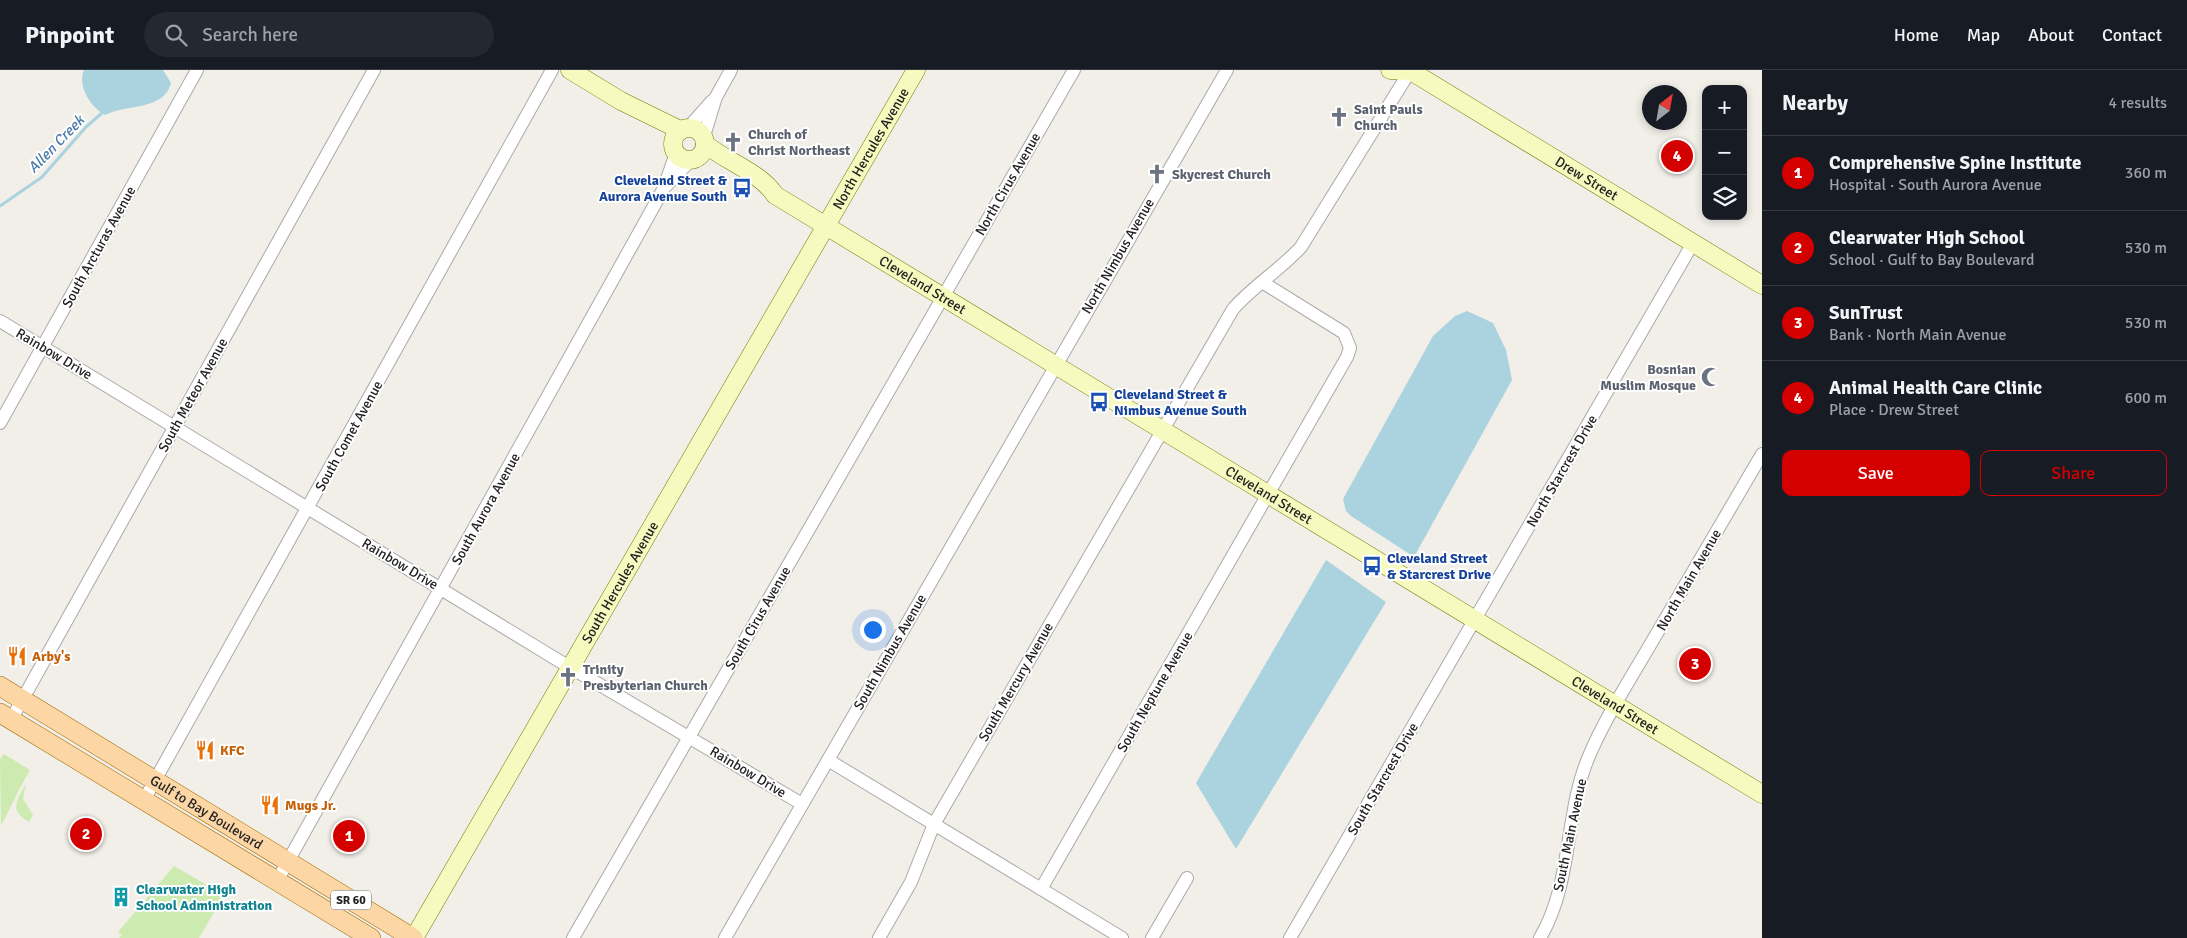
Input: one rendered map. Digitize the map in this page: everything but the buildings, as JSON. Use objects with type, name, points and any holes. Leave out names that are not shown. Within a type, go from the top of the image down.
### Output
[{"type":"main road","name":"Gulf to Bay Boulevard","points":[[0,686],[414,938]]},
{"type":"main road","name":"Gulf to Bay Boulevard","points":[[5,717],[371,938]]},
{"type":"street","name":"South Arcturas Avenue","points":[[0,423],[197,70]]},
{"type":"street","name":"South Meteor Avenue","points":[[5,717],[22,700],[374,70]]},
{"type":"street","name":"South Comet Avenue","points":[[144,800],[309,508],[552,70]]},
{"type":"street","name":"Cleveland Street","points":[[570,70],[689,144],[714,165],[762,194],[775,195],[1762,794]]},
{"type":"street","name":"South Aurora Avenue","points":[[277,881],[731,70]]},
{"type":"street","name":"North Hercules Avenue","points":[[826,226],[916,70]]},
{"type":"street","name":"North Cirus Avenue","points":[[942,298],[1074,70]]},
{"type":"street","name":"North Nimbus Avenue","points":[[1055,365],[1227,70]]},
{"type":"street","name":"Drew Street","points":[[1390,70],[1410,71],[1762,285]]},
{"type":"street","name":"South Mercury Avenue","points":[[878,938],[911,882],[934,824],[1233,309],[1244,296],[1284,265],[1301,247],[1410,71]]},
{"type":"street","name":"South Hercules Avenue","points":[[414,938],[826,226]]},
{"type":"street","name":"North Starcrest Drive","points":[[1475,620],[1694,243]]},
{"type":"street","name":"South Neptune Avenue","points":[[1041,889],[1347,357],[1350,348],[1344,333],[1262,282]]},
{"type":"street","name":"South Cirus Avenue","points":[[573,938],[942,298]]},
{"type":"street","name":"Rainbow Drive","points":[[0,321],[571,668],[802,804]]},
{"type":"street","name":"South Nimbus Avenue","points":[[725,938],[1055,365]]},
{"type":"street","name":"North Main Avenue","points":[[1615,705],[1762,454]]},
{"type":"street","name":"South Starcrest Drive","points":[[1290,938],[1475,620]]},
{"type":"street","name":"South Main Avenue","points":[[1540,938],[1553,910],[1563,880],[1579,783],[1589,757],[1615,705]]},
{"type":"street","points":[[60,749],[73,730]]},
{"type":"street","points":[[828,760],[1122,938]]},
{"type":"street","points":[[1152,938],[1187,878]]},
{"type":"green space","points":[[4,754],[30,770],[1,826],[0,759]]},
{"type":"green space","points":[[26,784],[23,799],[33,815],[29,822],[19,813],[16,805],[19,795]]},
{"type":"green space","points":[[174,866],[224,895],[199,938],[119,938],[122,935],[118,932]]},
{"type":"water","points":[[84,70],[163,70],[171,83],[167,92],[153,103],[105,115],[90,102],[84,90],[82,76]]},
{"type":"water","points":[[1467,311],[1493,323],[1506,350],[1512,380],[1414,557],[1351,516],[1346,511],[1343,499],[1433,336],[1455,316]]},
{"type":"water","points":[[1326,560],[1386,602],[1236,849],[1196,783]]},
{"type":"waterway","name":"Allen Creek","points":[[0,206],[42,177],[86,127],[102,113]]},
{"type":"place","name":"Saint Pauls Church","points":[[1339,117]]},
{"type":"place","name":"Church of Christ Northeast","points":[[733,142]]},
{"type":"place","name":"Animal Health Care Clinic","points":[[1677,156]]},
{"type":"place","name":"Skycrest Church","points":[[1157,174]]},
{"type":"place","name":"Cleveland Street & Aurora Avenue South","points":[[742,188]]},
{"type":"place","name":"Bosnian Muslim Mosque","points":[[1711,377]]},
{"type":"place","name":"Cleveland Street & Nimbus Avenue South","points":[[1099,402]]},
{"type":"place","name":"Cleveland Street & Starcrest Drive","points":[[1372,566]]},
{"type":"place","name":"Arby's","points":[[17,656]]},
{"type":"place","name":"SunTrust","points":[[1695,664]]},
{"type":"place","name":"Trinity Presbyterian Church","points":[[568,677]]},
{"type":"place","name":"KFC","points":[[205,750]]},
{"type":"place","name":"Mugs Jr.","points":[[270,805]]},
{"type":"place","name":"Clearwater High School","points":[[86,834]]},
{"type":"place","name":"Comprehensive Spine Institute","points":[[349,836]]},
{"type":"place","name":"Clearwater High School Administration","points":[[121,897]]}]
